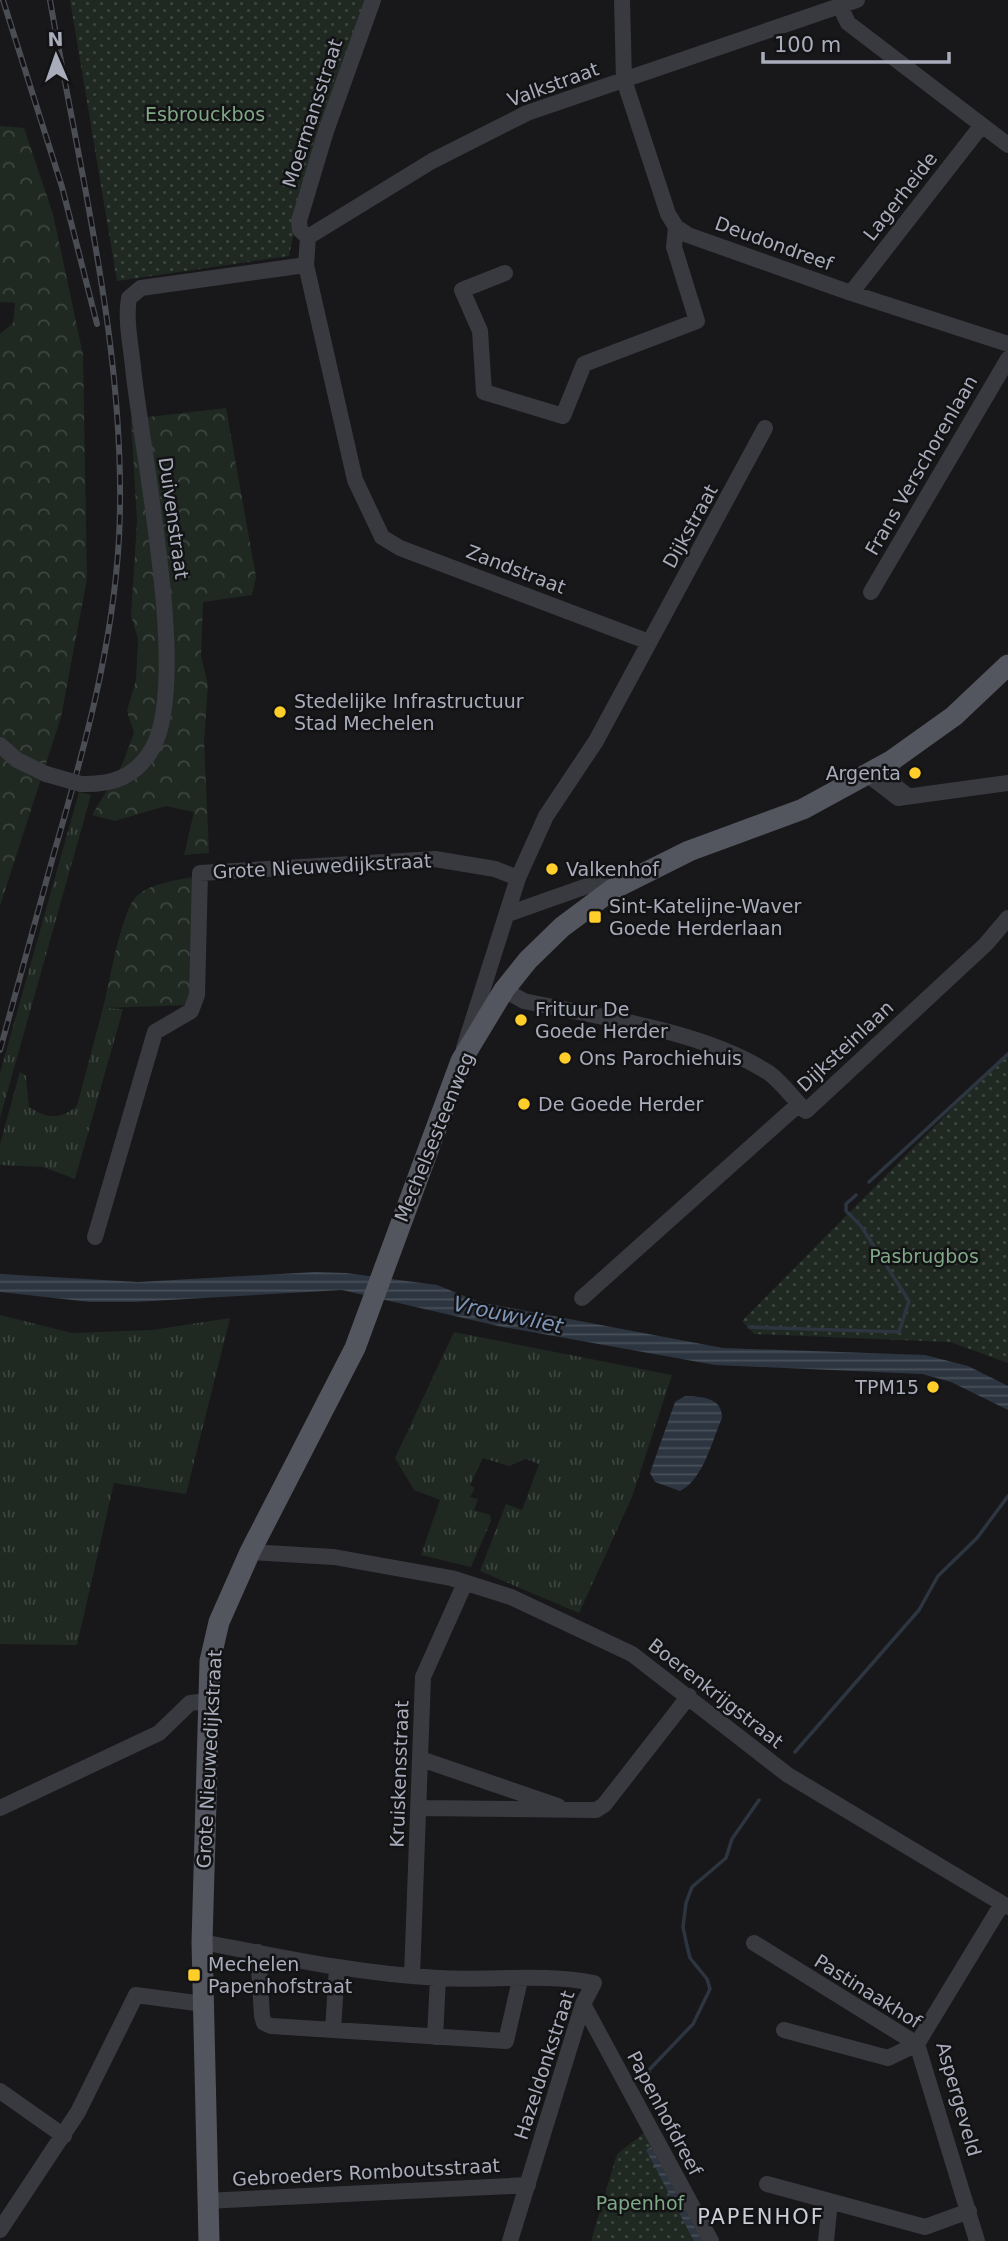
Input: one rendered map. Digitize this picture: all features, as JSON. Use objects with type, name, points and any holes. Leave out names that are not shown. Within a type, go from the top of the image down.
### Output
[{"type":"main road","name":"Mechelsesteenweg","points":[[369,1312],[461,1061],[504,990],[528,960],[562,927],[613,889],[689,851],[803,808],[891,761],[954,716],[1008,665]]},
{"type":"main road","name":"Grote Nieuwedijkstraat","points":[[209,2241],[202,1941],[210,1661],[219,1622],[250,1552],[355,1348],[369,1312]]},
{"type":"street","name":"Moermansstraat","points":[[308,237],[300,230],[299,221],[326,131],[373,0]]},
{"type":"street","points":[[505,273],[462,290],[480,331],[484,392],[563,416],[584,364],[697,321],[674,247],[676,227],[668,214],[624,80],[622,0]]},
{"type":"street","name":"Valkstraat","points":[[308,237],[432,162],[527,113],[857,0]]},
{"type":"street","points":[[840,6],[848,23],[1008,145]]},
{"type":"street","name":"Lagerheide","points":[[851,293],[982,125]]},
{"type":"street","name":"Deudondreef","points":[[676,227],[688,234],[851,293],[1008,344]]},
{"type":"street","points":[[306,265],[308,237]]},
{"type":"street","name":"Zandstraat","points":[[306,265],[349,458],[364,503],[382,537],[400,548],[649,642]]},
{"type":"street","name":"Duivenstraat","points":[[0,745],[17,760],[46,774],[80,784],[108,784],[129,774],[153,747],[163,712],[166,667],[163,592],[136,398],[129,298],[141,288],[306,265]]},
{"type":"street","name":"Frans Verschorenlaan","points":[[871,592],[1008,359]]},
{"type":"street","name":"Dijkstraat","points":[[649,642],[765,428]]},
{"type":"street","points":[[461,1061],[473,1014],[518,878],[546,816],[596,741],[649,642]]},
{"type":"street","points":[[891,761],[895,786],[910,797]]},
{"type":"street","points":[[867,774],[898,798],[1008,783]]},
{"type":"street","name":"Grote Nieuwedijkstraat","points":[[96,1237],[155,1032],[191,1011],[197,995],[200,873],[435,859],[495,869],[518,878]]},
{"type":"street","name":"Mechelsesteenweg","points":[[508,914],[587,886],[598,884],[613,889]]},
{"type":"street","name":"Dijksteinlaan","points":[[582,1298],[799,1104],[806,1111],[811,1107],[986,944],[1008,918]]},
{"type":"street","points":[[504,990],[524,1001],[714,1045],[772,1075],[799,1104]]},
{"type":"street","name":"Boerenkrijgstraat","points":[[250,1552],[334,1557],[465,1583],[511,1597],[632,1654],[788,1775],[1005,1905]]},
{"type":"street","name":"Kruiskensstraat","points":[[412,1976],[424,1677],[465,1583]]},
{"type":"street","points":[[420,1808],[596,1810],[604,1805],[689,1696]]},
{"type":"street","points":[[0,1808],[159,1733],[190,1703],[209,1701]]},
{"type":"street","points":[[421,1759],[574,1811]]},
{"type":"street","name":"Aspergeveld","points":[[977,2241],[917,2044],[1005,1905]]},
{"type":"street","points":[[202,1941],[337,1967],[438,1978],[520,1980],[506,2041],[333,2031],[264,2023],[258,1952]]},
{"type":"street","name":"Pastinaakhof","points":[[754,1944],[917,2044]]},
{"type":"street","points":[[333,2031],[337,1967]]},
{"type":"street","points":[[435,2037],[438,1978]]},
{"type":"street","name":"Hazeldonkstraat","points":[[510,2241],[583,2004],[594,1983],[575,1979],[520,1980]]},
{"type":"street","points":[[0,2230],[64,2136],[136,1995],[203,2004]]},
{"type":"street","name":"Papenhofdreef","points":[[583,2004],[711,2241]]},
{"type":"street","name":"Pastinaakhof","points":[[784,2030],[888,2058],[917,2044]]},
{"type":"street","points":[[0,2091],[64,2136]]},
{"type":"street","points":[[766,2184],[830,2201],[924,2234],[969,2211]]},
{"type":"street","name":"Gebroeders Romboutsstraat","points":[[206,2202],[528,2185]]},
{"type":"street","points":[[826,2241],[830,2201]]},
{"type":"green space","name":"Esbrouckbos","points":[[70,0],[365,0],[295,227],[289,256],[117,281]]},
{"type":"green space","points":[[0,126],[24,128],[53,214],[83,355],[87,579],[61,717],[0,906],[0,334],[13,323],[15,303],[0,302]]},
{"type":"green space","points":[[226,408],[256,577],[252,595],[203,602],[201,656],[208,685],[204,740],[209,853],[184,855],[194,812],[166,806],[115,821],[92,815],[122,765],[134,733],[127,711],[136,680],[138,639],[131,615],[137,522],[131,419]]},
{"type":"green space","points":[[79,792],[91,795],[0,1118],[0,1073]]},
{"type":"green space","points":[[191,877],[195,889],[191,996],[188,1005],[103,1008],[120,934],[135,898],[154,886]]},
{"type":"green space","points":[[103,1008],[123,1009],[75,1179],[43,1167],[0,1165],[0,1144],[20,1072],[26,1076],[29,1107],[48,1116],[59,1116],[77,1106]]},
{"type":"green space","name":"Pasbrugbos","points":[[1008,1052],[1008,1363],[950,1342],[754,1334],[742,1321]]},
{"type":"green space","points":[[0,1315],[72,1333],[152,1330],[230,1318],[186,1494],[114,1483],[77,1645],[0,1644]]},
{"type":"green space","points":[[454,1332],[672,1375],[632,1497],[579,1613],[480,1571],[506,1504],[522,1510],[539,1464],[526,1459],[509,1466],[483,1458],[470,1485],[475,1488],[470,1497],[478,1499],[474,1510],[490,1515],[491,1521],[471,1567],[421,1555],[440,1500],[414,1490],[395,1458]]},
{"type":"green space","name":"Papenhof","points":[[644,2133],[703,2241],[591,2241],[617,2154]]},
{"type":"water","name":"Vrouwvliet","points":[[315,1272],[346,1273],[437,1285],[479,1302],[723,1348],[925,1355],[968,1366],[1008,1386],[1008,1410],[951,1382],[922,1374],[715,1365],[498,1326],[342,1290],[135,1302],[90,1302],[0,1292],[0,1274],[138,1282]]},
{"type":"water","points":[[685,1396],[715,1402],[722,1418],[701,1469],[688,1486],[680,1491],[655,1482],[650,1473],[675,1402]]},
{"type":"water","points":[[651,2147],[702,2241],[694,2241],[646,2150]]},
{"type":"waterway","points":[[869,1182],[1008,1054]]},
{"type":"waterway","points":[[749,1327],[899,1332],[909,1301],[861,1226],[846,1211],[846,1204],[856,1195]]},
{"type":"waterway","points":[[795,1752],[919,1610],[938,1576],[977,1538],[1008,1496]]},
{"type":"waterway","points":[[695,2168],[651,2095],[649,2070],[693,2024],[710,1989],[707,1979],[690,1958],[683,1927],[686,1903],[692,1887],[726,1858],[732,1839],[759,1800]]},
{"type":"railway","points":[[3,0],[62,187],[97,324]]},
{"type":"railway","points":[[0,1050],[96,697],[111,618],[119,538],[120,471],[109,335],[50,0]]},
{"type":"place","name":"Stedelijke Infrastructuur Stad Mechelen","points":[[280,712]]},
{"type":"place","name":"Argenta","points":[[915,773]]},
{"type":"place","name":"Valkenhof","points":[[552,869]]},
{"type":"place","name":"Sint-Katelijne-Waver Goede Herderlaan","points":[[595,917]]},
{"type":"place","name":"Frituur De Goede Herder","points":[[521,1020]]},
{"type":"place","name":"Ons Parochiehuis","points":[[565,1058]]},
{"type":"place","name":"De Goede Herder","points":[[524,1104]]},
{"type":"place","name":"TPM15","points":[[933,1387]]},
{"type":"place","name":"Mechelen Papenhofstraat","points":[[194,1975]]},
{"type":"district","name":"PAPENHOF","points":[[761,2217]]}]
